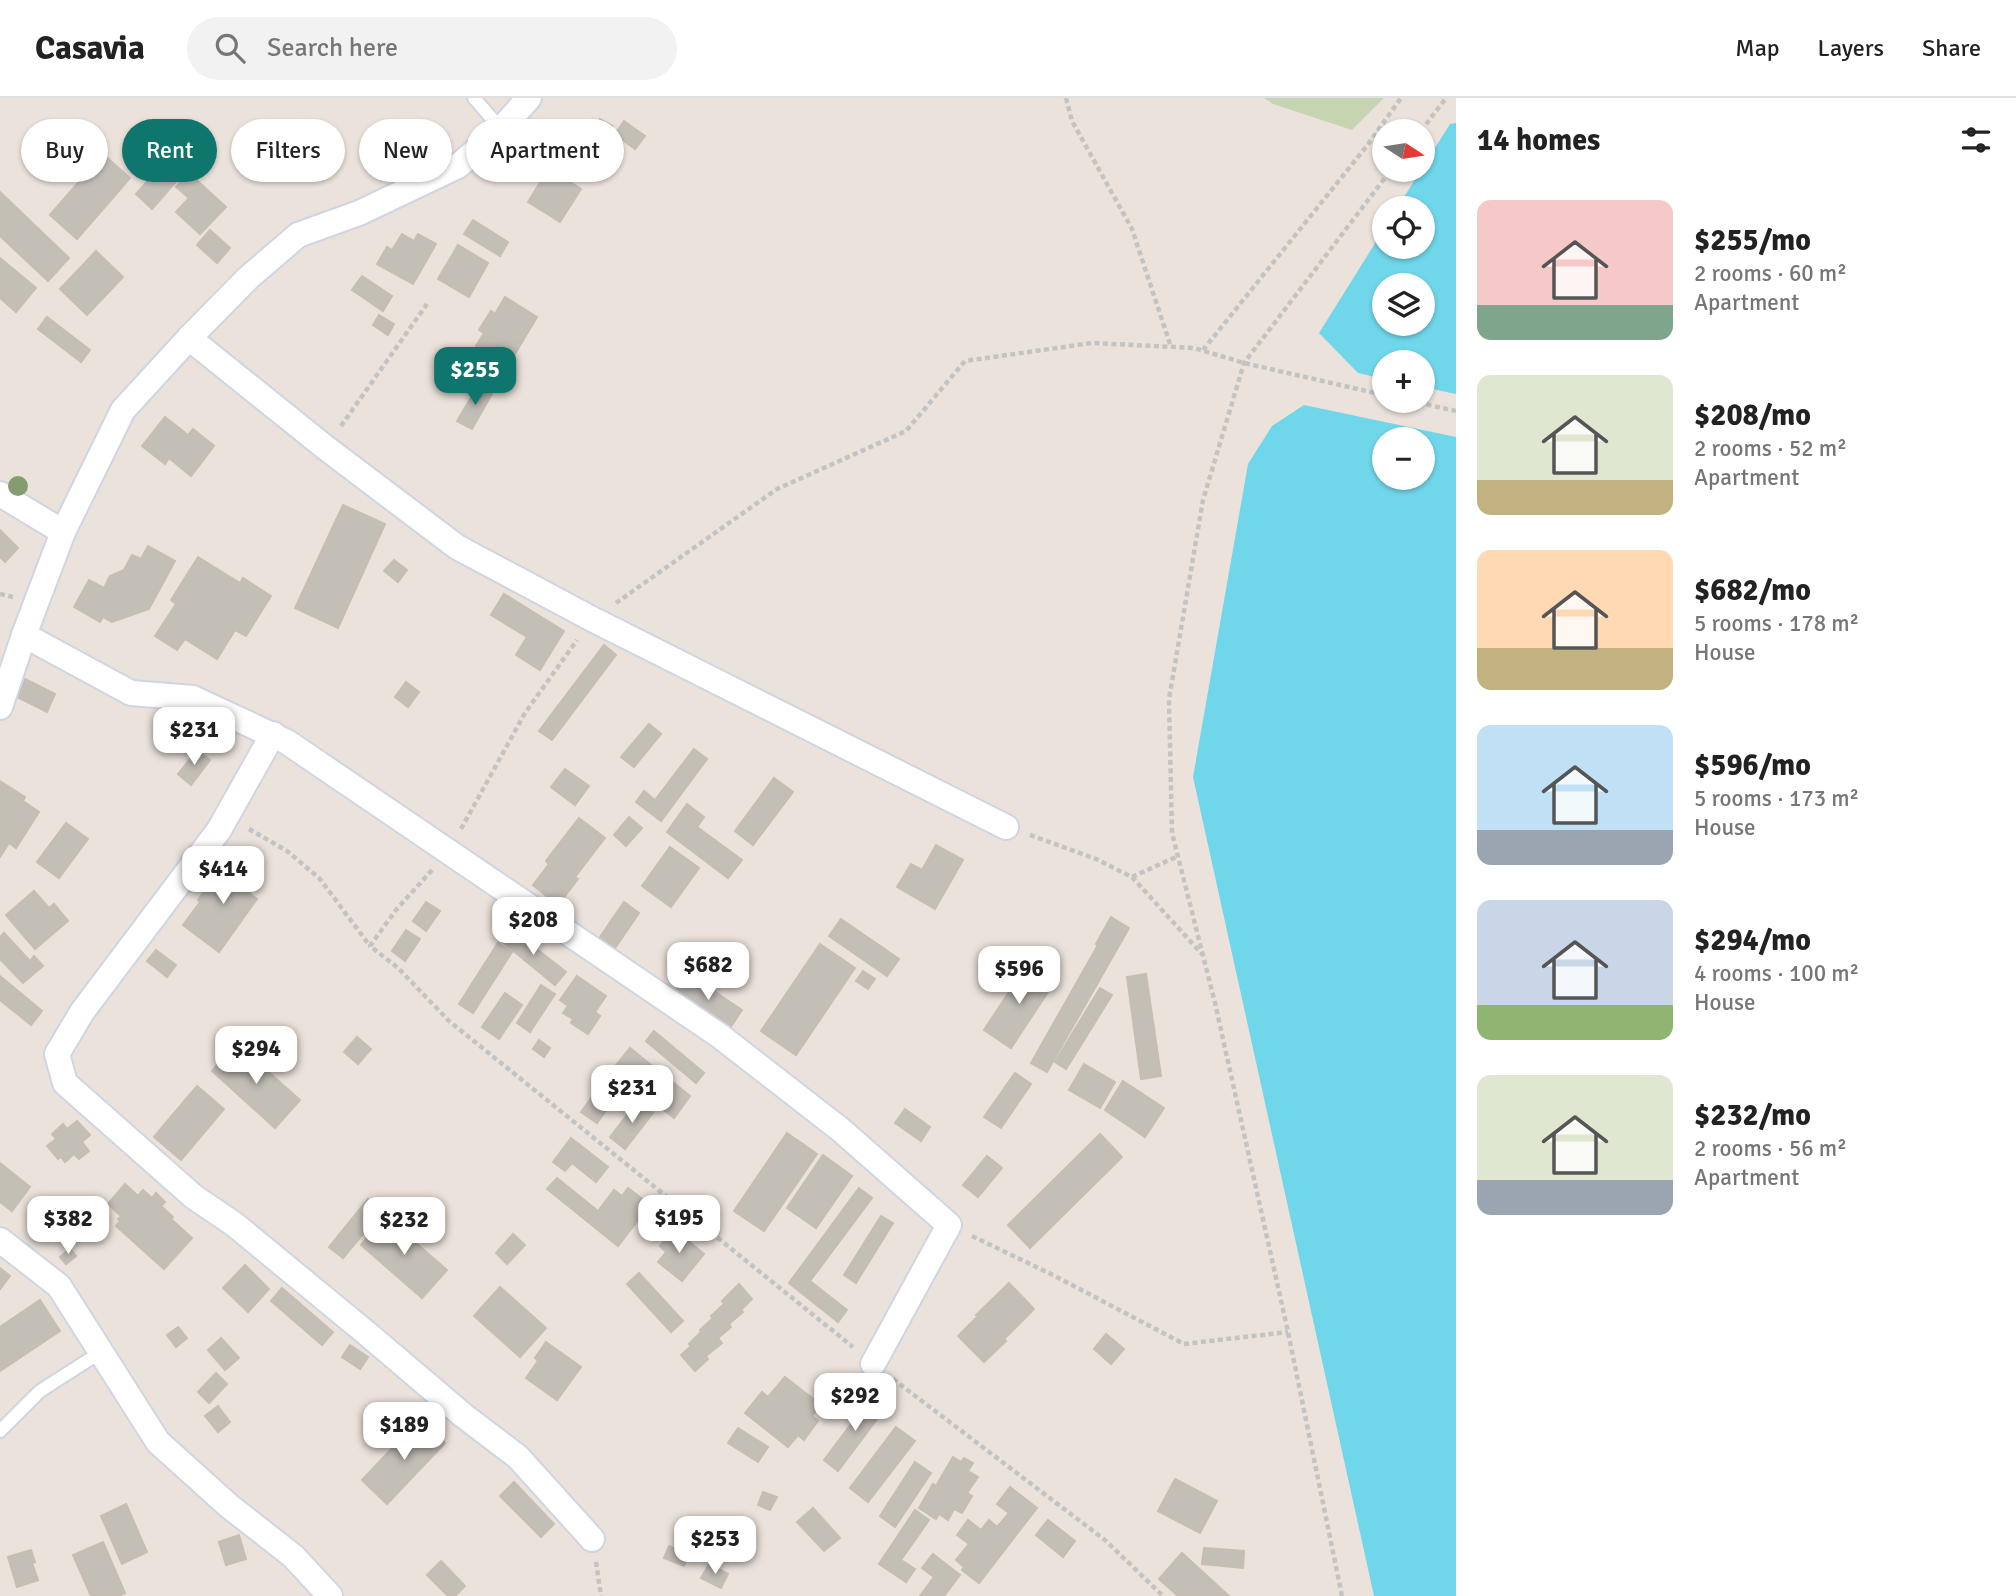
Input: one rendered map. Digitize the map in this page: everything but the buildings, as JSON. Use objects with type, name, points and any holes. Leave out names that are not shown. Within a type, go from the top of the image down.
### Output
[{"type":"street","points":[[510,119],[528,98]]},
{"type":"street","points":[[0,707],[63,532],[123,410],[248,278],[298,235],[359,213],[458,166],[466,159]]},
{"type":"street","points":[[189,338],[326,448],[457,547],[592,620],[1006,827]]},
{"type":"street","points":[[0,494],[63,532]]},
{"type":"street","points":[[24,635],[131,693],[193,698],[287,742],[720,1036],[841,1130],[949,1225],[873,1364]]},
{"type":"street","points":[[272,734],[219,830],[82,1012],[57,1054],[65,1083],[194,1196],[234,1224],[464,1416],[518,1457],[592,1539]]},
{"type":"street","points":[[0,1240],[59,1286],[158,1443],[229,1506],[293,1556],[330,1596]]},
{"type":"lane","points":[[474,98],[492,119]]},
{"type":"lane","points":[[0,1431],[40,1391],[101,1352]]},
{"type":"path","points":[[1066,98],[1072,121],[1132,229],[1171,347]]},
{"type":"path","points":[[1203,351],[1366,147],[1401,98]]},
{"type":"path","points":[[1429,119],[1446,98]]},
{"type":"path","points":[[1342,1596],[1288,1332],[1215,1003],[1172,833],[1169,699],[1203,500],[1244,363],[1382,182]]},
{"type":"path","points":[[326,448],[427,304]]},
{"type":"path","points":[[370,946],[396,910],[449,852],[525,713],[592,620],[777,489],[906,431],[965,361],[1092,343],[1194,348],[1244,363],[1372,392]]},
{"type":"path","points":[[1435,406],[1456,411]]},
{"type":"path","points":[[227,817],[287,850],[320,879],[370,946],[398,968],[449,1020],[873,1364],[1105,1540],[1163,1596]]},
{"type":"path","points":[[1006,827],[1096,859],[1132,877],[1203,955]]},
{"type":"path","points":[[1132,877],[1178,856]]},
{"type":"path","points":[[949,1225],[1053,1275],[1184,1344],[1288,1332]]},
{"type":"path","points":[[592,1539],[601,1596]]},
{"type":"green space","points":[[1264,98],[1384,98],[1352,130],[1273,104]]},
{"type":"water","points":[[1456,123],[1456,394],[1435,390],[1435,350],[1372,350],[1372,376],[1358,373],[1319,333],[1372,248],[1372,259],[1435,259],[1435,196],[1405,196],[1413,182],[1435,182],[1435,148],[1450,124]]},
{"type":"water","points":[[1304,405],[1408,427],[1372,427],[1372,490],[1435,490],[1435,433],[1456,437],[1456,1596],[1374,1596],[1193,777],[1248,464],[1272,426]]}]
